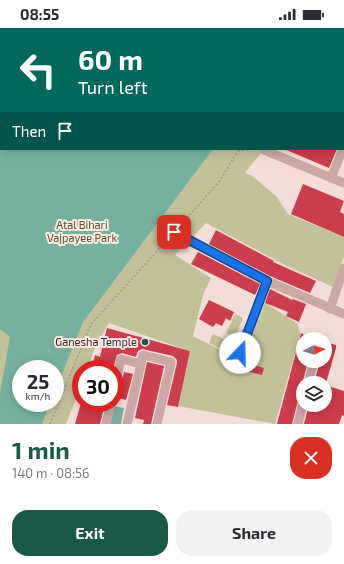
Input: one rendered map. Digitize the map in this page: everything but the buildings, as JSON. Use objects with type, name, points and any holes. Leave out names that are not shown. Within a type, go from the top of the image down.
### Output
[{"type":"street","points":[[264,150],[344,183]]},
{"type":"street","points":[[331,178],[342,150]]},
{"type":"street","points":[[174,232],[267,281],[344,314]]},
{"type":"street","points":[[330,308],[344,268]]},
{"type":"street","points":[[240,353],[267,281]]},
{"type":"street","points":[[128,424],[143,355],[171,362],[157,424]]},
{"type":"street","points":[[124,361],[141,364]]},
{"type":"street","points":[[106,424],[109,412]]},
{"type":"street","points":[[298,424],[301,412]]},
{"type":"path","points":[[50,424],[91,324],[219,182],[238,150]]},
{"type":"green space","name":"Atal Bihari Vajpayee Park","points":[[0,150],[263,150],[245,173],[251,175],[276,196],[288,214],[344,237],[344,257],[333,287],[285,265],[206,223],[175,255],[211,278],[203,295],[193,336],[242,361],[265,303],[298,324],[299,332],[296,332],[296,349],[275,424],[178,406],[190,351],[109,323],[96,345],[90,360],[72,360],[72,409],[66,424],[0,424]]},
{"type":"green space","points":[[235,314],[243,318],[235,337],[226,333]]},
{"type":"green space","points":[[213,334],[232,343],[228,352],[209,343]]},
{"type":"shaded area","name":"Atal Bihari Vajpayee Park","points":[[0,150],[212,150],[83,322],[64,369],[64,360],[12,360],[12,412],[47,412],[42,424],[0,424],[0,393],[10,337],[0,329]]},
{"type":"shaded area","points":[[111,412],[123,412],[121,424],[108,424]]},
{"type":"place","name":"Ganesha Temple","points":[[145,342]]},
{"type":"route","points":[[174,232],[197,246],[267,281],[240,353]]}]
